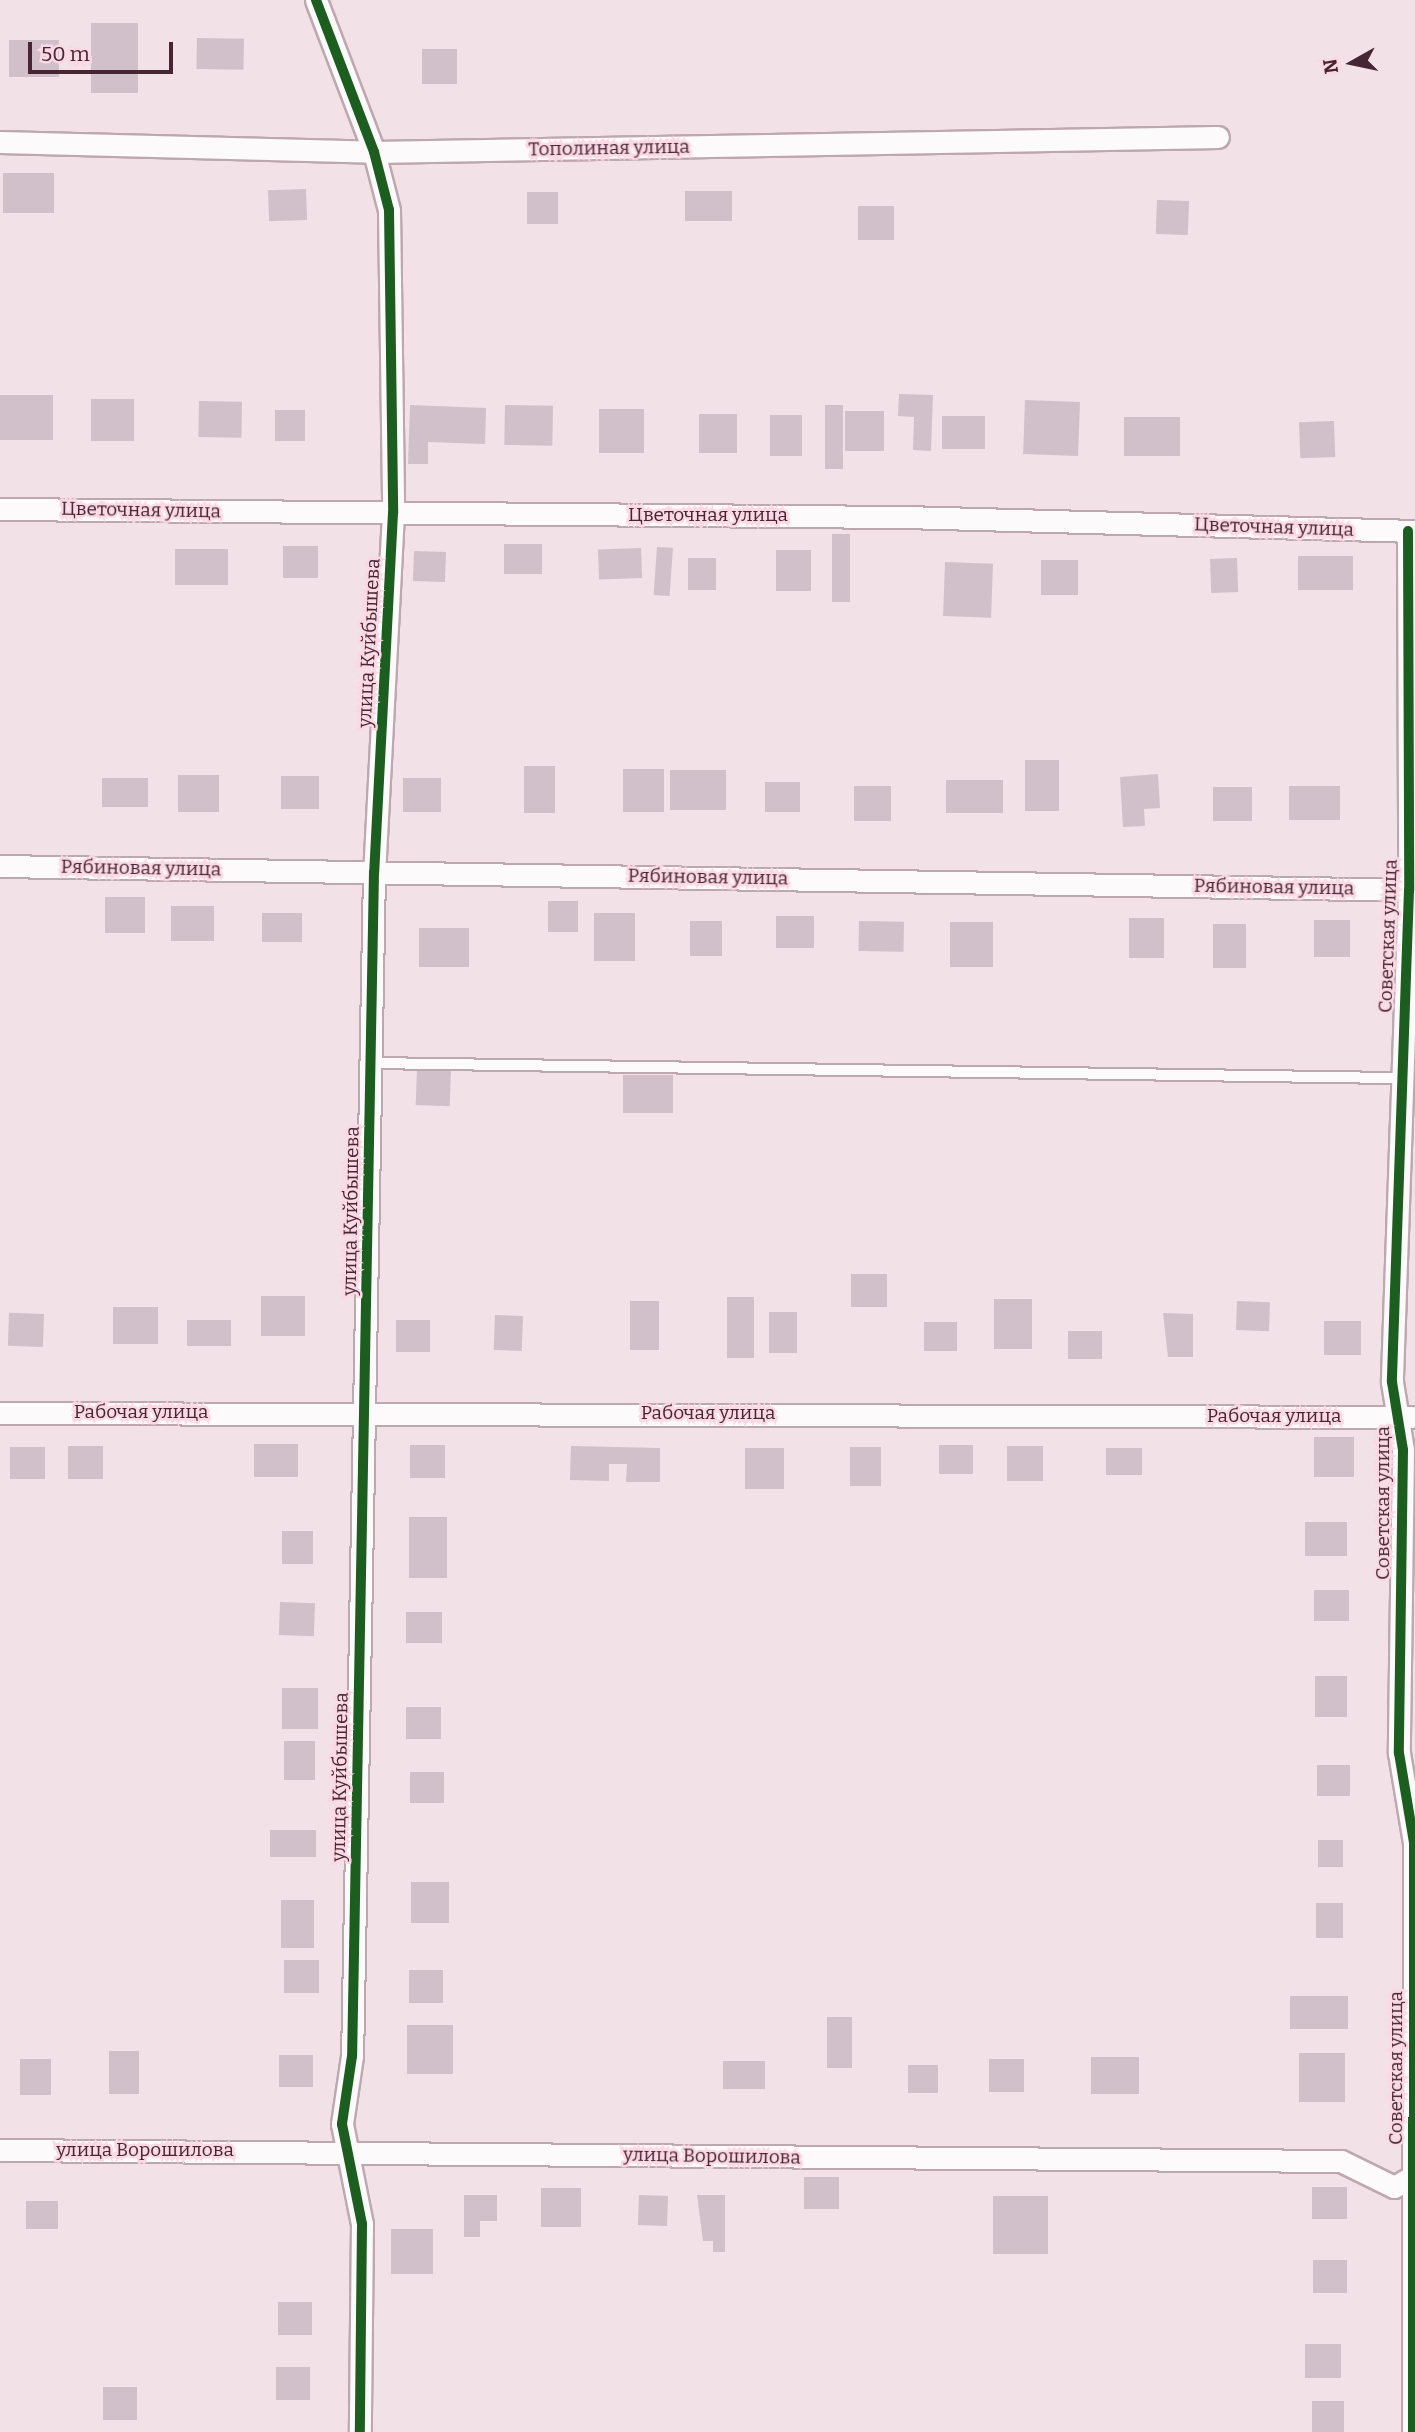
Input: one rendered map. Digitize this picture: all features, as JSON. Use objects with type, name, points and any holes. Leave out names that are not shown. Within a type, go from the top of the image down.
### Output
[{"type":"street","name":"улица Куйбышева","points":[[316,0],[374,152],[389,210],[393,513],[374,872],[365,1411],[345,2151],[362,2224],[360,2432]]},
{"type":"street","name":"Тополиная улица","points":[[0,142],[374,152],[1218,137]]},
{"type":"street","name":"Цветочная улица","points":[[0,509],[904,517],[1412,531]]},
{"type":"street","name":"Советская улица","points":[[1412,531],[1412,890],[1400,1079],[1392,1382],[1408,1417],[1399,1753],[1414,1843],[1413,2432]]},
{"type":"street","name":"Рябиновая улица","points":[[0,866],[1412,890]]},
{"type":"street","name":"Рабочая улица","points":[[0,1413],[365,1411],[1408,1417]]},
{"type":"street","name":"улица Ворошилова","points":[[0,2150],[1340,2161],[1394,2188],[1414,2176]]},
{"type":"lane","points":[[371,1063],[1400,1079]]},
{"type":"building","points":[[91,23],[138,23],[138,93],[91,93]]},
{"type":"building","points":[[197,38],[244,39],[243,70],[196,69]]},
{"type":"building","points":[[9,40],[59,40],[59,77],[9,77]]},
{"type":"building","points":[[422,49],[457,49],[457,84],[422,84]]},
{"type":"building","points":[[3,173],[54,173],[54,213],[3,213]]},
{"type":"building","points":[[306,189],[307,220],[269,221],[268,190]]},
{"type":"building","points":[[685,191],[732,191],[732,221],[685,221]]},
{"type":"building","points":[[527,192],[558,192],[558,224],[527,224]]},
{"type":"building","points":[[1157,200],[1189,201],[1188,235],[1156,234]]},
{"type":"building","points":[[858,206],[894,206],[894,240],[858,240]]},
{"type":"building","points":[[899,394],[933,395],[931,451],[913,450],[914,417],[898,416]]},
{"type":"building","points":[[0,395],[53,395],[53,440],[0,440]]},
{"type":"building","points":[[91,399],[134,399],[134,441],[91,441]]},
{"type":"building","points":[[1025,400],[1080,402],[1078,456],[1023,454]]},
{"type":"building","points":[[199,401],[242,402],[241,438],[198,437]]},
{"type":"building","points":[[410,405],[486,408],[485,444],[428,442],[428,464],[408,464]]},
{"type":"building","points":[[505,405],[553,406],[552,446],[504,445]]},
{"type":"building","points":[[825,405],[843,405],[843,469],[825,469]]},
{"type":"building","points":[[599,409],[644,409],[644,453],[599,453]]},
{"type":"building","points":[[275,410],[305,410],[305,441],[275,441]]},
{"type":"building","points":[[845,411],[884,411],[884,451],[845,451]]},
{"type":"building","points":[[699,414],[737,414],[737,453],[699,453]]},
{"type":"building","points":[[770,415],[802,415],[802,456],[770,456]]},
{"type":"building","points":[[942,416],[985,416],[985,449],[942,449]]},
{"type":"building","points":[[1124,417],[1180,417],[1180,456],[1124,456]]},
{"type":"building","points":[[1334,421],[1335,457],[1300,458],[1299,422]]},
{"type":"building","points":[[832,534],[850,534],[850,602],[832,602]]},
{"type":"building","points":[[504,544],[542,544],[542,574],[504,574]]},
{"type":"building","points":[[283,546],[318,546],[318,578],[283,578]]},
{"type":"building","points":[[657,547],[673,548],[670,596],[654,595]]},
{"type":"building","points":[[641,548],[642,578],[599,579],[598,550]]},
{"type":"building","points":[[175,549],[228,549],[228,585],[175,585]]},
{"type":"building","points":[[776,550],[811,550],[811,591],[776,591]]},
{"type":"building","points":[[414,551],[446,552],[445,582],[413,581]]},
{"type":"building","points":[[1298,556],[1353,556],[1353,590],[1298,590]]},
{"type":"building","points":[[688,558],[716,558],[716,590],[688,590]]},
{"type":"building","points":[[1237,558],[1238,592],[1211,593],[1210,559]]},
{"type":"building","points":[[1041,560],[1078,560],[1078,595],[1041,595]]},
{"type":"building","points":[[945,562],[993,564],[991,618],[943,616]]},
{"type":"building","points":[[1025,760],[1059,760],[1059,811],[1025,811]]},
{"type":"building","points":[[524,766],[555,766],[555,813],[524,813]]},
{"type":"building","points":[[623,769],[664,769],[664,812],[623,812]]},
{"type":"building","points":[[670,770],[726,770],[726,810],[670,810]]},
{"type":"building","points":[[1158,774],[1160,808],[1144,809],[1145,826],[1123,827],[1120,777]]},
{"type":"building","points":[[178,775],[219,775],[219,812],[178,812]]},
{"type":"building","points":[[281,776],[319,776],[319,809],[281,809]]},
{"type":"building","points":[[102,778],[148,778],[148,807],[102,807]]},
{"type":"building","points":[[403,778],[441,778],[441,812],[403,812]]},
{"type":"building","points":[[946,780],[1003,780],[1003,813],[946,813]]},
{"type":"building","points":[[765,782],[800,782],[800,812],[765,812]]},
{"type":"building","points":[[854,786],[891,786],[891,821],[854,821]]},
{"type":"building","points":[[1289,786],[1340,786],[1340,820],[1289,820]]},
{"type":"building","points":[[1213,787],[1252,787],[1252,821],[1213,821]]},
{"type":"building","points":[[105,897],[145,897],[145,933],[105,933]]},
{"type":"building","points":[[548,901],[578,901],[578,932],[548,932]]},
{"type":"building","points":[[171,906],[214,906],[214,941],[171,941]]},
{"type":"building","points":[[262,913],[302,913],[302,942],[262,942]]},
{"type":"building","points":[[594,913],[635,913],[635,961],[594,961]]},
{"type":"building","points":[[776,916],[814,916],[814,948],[776,948]]},
{"type":"building","points":[[1129,918],[1164,918],[1164,958],[1129,958]]},
{"type":"building","points":[[1314,920],[1350,920],[1350,957],[1314,957]]},
{"type":"building","points":[[690,921],[722,921],[722,956],[690,956]]},
{"type":"building","points":[[859,921],[904,922],[903,952],[858,951]]},
{"type":"building","points":[[950,922],[993,922],[993,967],[950,967]]},
{"type":"building","points":[[1213,924],[1246,924],[1246,968],[1213,968]]},
{"type":"building","points":[[419,928],[469,928],[469,967],[419,967]]},
{"type":"building","points":[[417,1068],[451,1069],[450,1106],[416,1105]]},
{"type":"building","points":[[623,1075],[673,1075],[673,1113],[623,1113]]},
{"type":"building","points":[[851,1274],[887,1274],[887,1307],[851,1307]]},
{"type":"building","points":[[261,1296],[305,1296],[305,1336],[261,1336]]},
{"type":"building","points":[[727,1297],[754,1297],[754,1358],[727,1358]]},
{"type":"building","points":[[994,1299],[1032,1299],[1032,1349],[994,1349]]},
{"type":"building","points":[[630,1301],[659,1301],[659,1350],[630,1350]]},
{"type":"building","points":[[1237,1301],[1270,1302],[1269,1331],[1236,1330]]},
{"type":"building","points":[[113,1307],[158,1307],[158,1344],[113,1344]]},
{"type":"building","points":[[769,1312],[797,1312],[797,1353],[769,1353]]},
{"type":"building","points":[[9,1313],[44,1314],[43,1347],[8,1346]]},
{"type":"building","points":[[1163,1313],[1193,1314],[1193,1357],[1168,1357]]},
{"type":"building","points":[[495,1315],[523,1316],[522,1351],[494,1350]]},
{"type":"building","points":[[187,1320],[231,1320],[231,1346],[187,1346]]},
{"type":"building","points":[[396,1320],[430,1320],[430,1352],[396,1352]]},
{"type":"building","points":[[1324,1321],[1361,1321],[1361,1355],[1324,1355]]},
{"type":"building","points":[[924,1322],[957,1322],[957,1351],[924,1351]]},
{"type":"building","points":[[1068,1331],[1102,1331],[1102,1359],[1068,1359]]},
{"type":"building","points":[[1314,1437],[1354,1437],[1354,1477],[1314,1477]]},
{"type":"building","points":[[254,1444],[298,1444],[298,1477],[254,1477]]},
{"type":"building","points":[[410,1445],[445,1445],[445,1478],[410,1478]]},
{"type":"building","points":[[939,1445],[973,1445],[973,1474],[939,1474]]},
{"type":"building","points":[[68,1446],[103,1446],[103,1479],[68,1479]]},
{"type":"building","points":[[571,1446],[660,1448],[660,1482],[626,1482],[627,1464],[609,1464],[609,1481],[570,1480]]},
{"type":"building","points":[[1007,1446],[1043,1446],[1043,1481],[1007,1481]]},
{"type":"building","points":[[10,1447],[45,1447],[45,1479],[10,1479]]},
{"type":"building","points":[[850,1447],[881,1447],[881,1486],[850,1486]]},
{"type":"building","points":[[745,1448],[784,1448],[784,1489],[745,1489]]},
{"type":"building","points":[[1106,1448],[1142,1448],[1142,1475],[1106,1475]]},
{"type":"building","points":[[409,1517],[447,1517],[447,1578],[409,1578]]},
{"type":"building","points":[[1305,1522],[1347,1522],[1347,1556],[1305,1556]]},
{"type":"building","points":[[282,1531],[313,1531],[313,1564],[282,1564]]},
{"type":"building","points":[[1314,1590],[1349,1590],[1349,1621],[1314,1621]]},
{"type":"building","points":[[280,1602],[315,1603],[314,1636],[279,1635]]},
{"type":"building","points":[[406,1612],[442,1612],[442,1643],[406,1643]]},
{"type":"building","points":[[1315,1676],[1347,1676],[1347,1717],[1315,1717]]},
{"type":"building","points":[[282,1688],[318,1688],[318,1729],[282,1729]]},
{"type":"building","points":[[406,1707],[441,1707],[441,1739],[406,1739]]},
{"type":"building","points":[[284,1741],[315,1741],[315,1780],[284,1780]]},
{"type":"building","points":[[1317,1765],[1350,1765],[1350,1796],[1317,1796]]},
{"type":"building","points":[[410,1772],[444,1772],[444,1803],[410,1803]]},
{"type":"building","points":[[270,1830],[316,1830],[316,1857],[270,1857]]},
{"type":"building","points":[[1318,1840],[1343,1840],[1343,1867],[1318,1867]]},
{"type":"building","points":[[411,1882],[449,1882],[449,1923],[411,1923]]},
{"type":"building","points":[[281,1900],[314,1900],[314,1948],[281,1948]]},
{"type":"building","points":[[1316,1903],[1343,1903],[1343,1938],[1316,1938]]},
{"type":"building","points":[[284,1960],[319,1960],[319,1993],[284,1993]]},
{"type":"building","points":[[409,1970],[443,1970],[443,2003],[409,2003]]},
{"type":"building","points":[[1290,1996],[1348,1996],[1348,2029],[1290,2029]]},
{"type":"building","points":[[827,2017],[852,2017],[852,2068],[827,2068]]},
{"type":"building","points":[[407,2025],[453,2025],[453,2074],[407,2074]]},
{"type":"building","points":[[109,2051],[139,2051],[139,2094],[109,2094]]},
{"type":"building","points":[[1299,2053],[1345,2053],[1345,2102],[1299,2102]]},
{"type":"building","points":[[279,2055],[313,2055],[313,2087],[279,2087]]},
{"type":"building","points":[[1091,2057],[1139,2057],[1139,2094],[1091,2094]]},
{"type":"building","points":[[20,2059],[51,2059],[51,2095],[20,2095]]},
{"type":"building","points":[[989,2059],[1024,2059],[1024,2092],[989,2092]]},
{"type":"building","points":[[723,2061],[765,2061],[765,2089],[723,2089]]},
{"type":"building","points":[[908,2065],[938,2065],[938,2093],[908,2093]]},
{"type":"building","points":[[804,2177],[839,2177],[839,2209],[804,2209]]},
{"type":"building","points":[[1312,2187],[1347,2187],[1347,2219],[1312,2219]]},
{"type":"building","points":[[541,2188],[581,2188],[581,2227],[541,2227]]},
{"type":"building","points":[[464,2195],[497,2195],[497,2221],[480,2221],[480,2237],[464,2237]]},
{"type":"building","points":[[639,2195],[668,2196],[667,2226],[638,2225]]},
{"type":"building","points":[[697,2195],[725,2195],[725,2252],[713,2252],[713,2241],[703,2241]]},
{"type":"building","points":[[993,2196],[1048,2196],[1048,2254],[993,2254]]},
{"type":"building","points":[[26,2201],[58,2201],[58,2229],[26,2229]]},
{"type":"building","points":[[391,2229],[433,2229],[433,2274],[391,2274]]},
{"type":"building","points":[[1313,2260],[1347,2260],[1347,2293],[1313,2293]]},
{"type":"building","points":[[278,2302],[312,2302],[312,2335],[278,2335]]},
{"type":"building","points":[[1305,2344],[1341,2344],[1341,2378],[1305,2378]]},
{"type":"building","points":[[276,2367],[310,2367],[310,2400],[276,2400]]},
{"type":"building","points":[[103,2387],[137,2387],[137,2420],[103,2420]]},
{"type":"building","points":[[1312,2401],[1344,2401],[1344,2432],[1312,2432]]},
{"type":"cycle path","points":[[316,0],[374,152],[389,210],[393,513],[374,872],[352,2056],[342,2124],[362,2224],[360,2432]]},
{"type":"cycle path","points":[[1408,531],[1409,890],[1392,1382],[1403,1450],[1399,1753],[1414,1843],[1413,2432]]}]
